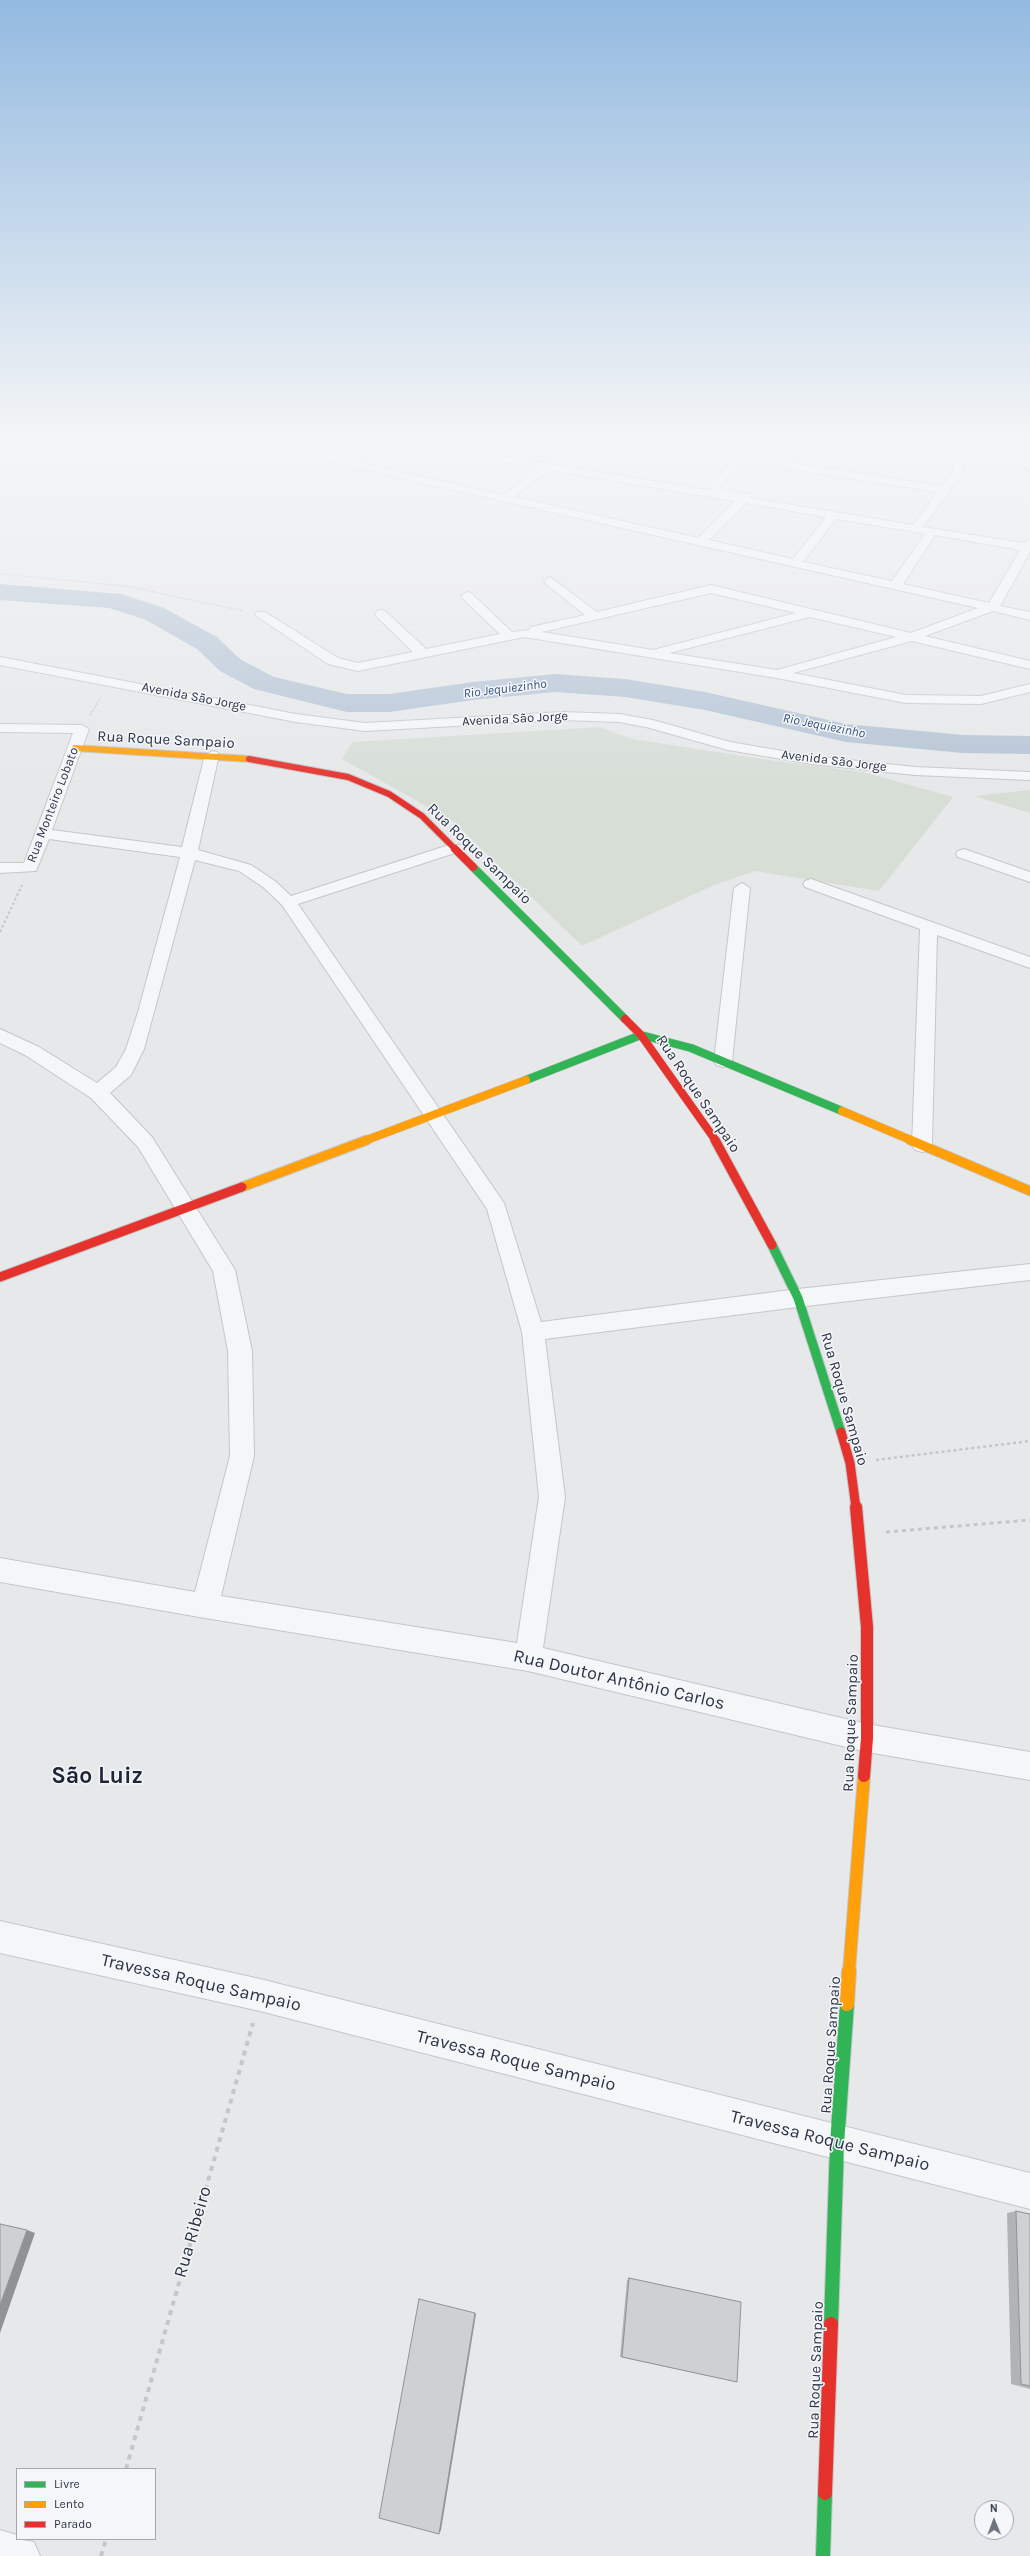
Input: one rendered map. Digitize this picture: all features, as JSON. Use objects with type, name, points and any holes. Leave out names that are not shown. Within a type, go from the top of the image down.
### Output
[{"type":"street","points":[[766,556],[1030,616]]},
{"type":"street","points":[[796,563],[801,556]]},
{"type":"street","points":[[896,586],[916,556]]},
{"type":"street","points":[[777,674],[914,636],[993,607],[1022,556]]},
{"type":"street","points":[[550,581],[595,616]]},
{"type":"street","points":[[261,615],[333,661],[358,666],[524,633],[711,590],[1030,664]]},
{"type":"street","points":[[467,596],[509,636]]},
{"type":"street","points":[[650,653],[809,613]]},
{"type":"street","points":[[381,614],[423,654]]},
{"type":"street","points":[[524,633],[777,674],[906,699],[981,700],[1030,688]]},
{"type":"street","name":"Avenida São Jorge","points":[[0,661],[296,718],[365,727],[563,716],[619,718],[648,723],[728,746],[812,760],[914,770],[1030,776]]},
{"type":"street","points":[[0,728],[82,729]]},
{"type":"street","name":"Rua Monteiro Lobato","points":[[30,868],[82,729]]},
{"type":"street","name":"Rua Roque Sampaio","points":[[75,748],[212,755],[279,763],[348,777],[389,794],[422,816],[641,1035],[710,1130],[760,1219],[798,1298],[850,1463],[860,1534],[867,1627],[867,1738],[837,2144],[823,2556]]},
{"type":"street","points":[[98,1093],[124,1071],[134,1049],[147,1012],[189,853],[212,755]]},
{"type":"street","points":[[43,834],[189,853],[245,868],[269,884],[288,902],[435,1115],[497,1208],[533,1332],[552,1497],[528,1658]]},
{"type":"street","points":[[288,902],[455,848]]},
{"type":"street","points":[[964,854],[1030,876]]},
{"type":"street","points":[[0,868],[30,868]]},
{"type":"street","points":[[811,884],[1030,963]]},
{"type":"street","points":[[723,1061],[742,888]]},
{"type":"street","points":[[922,1145],[929,926]]},
{"type":"street","points":[[0,1035],[32,1051],[98,1093],[145,1142],[224,1270],[240,1351],[242,1456],[205,1606]]},
{"type":"street","points":[[0,1277],[435,1115],[641,1035],[691,1048],[1030,1190]]},
{"type":"street","points":[[533,1332],[798,1298],[1030,1272]]},
{"type":"street","name":"Rua Doutor Antônio Carlos","points":[[0,1570],[205,1606],[528,1658],[867,1738],[1030,1766]]},
{"type":"street","name":"Travessa Roque Sampaio","points":[[0,1937],[260,1995],[837,2144],[1030,2191]]},
{"type":"street","points":[[0,2550],[20,2556]]},
{"type":"path","points":[[0,574],[126,586],[261,615]]},
{"type":"path","name":"Rua Monteiro Lobato","points":[[82,729],[110,681]]},
{"type":"path","name":"Rua Monteiro Lobato","points":[[0,932],[30,868]]},
{"type":"path","points":[[850,1463],[1030,1441]]},
{"type":"path","points":[[860,1534],[1030,1520]]},
{"type":"path","name":"Rua Ribeiro","points":[[126,2468],[260,1995]]},
{"type":"path","points":[[101,2556],[106,2540]]},
{"type":"shaded area","points":[[600,727],[632,739],[776,761],[863,772],[953,797],[879,891],[755,871],[714,885],[582,946],[453,821],[342,759],[352,742]]},
{"type":"shaded area","points":[[1030,790],[1030,813],[974,796]]},
{"type":"building","points":[[1016,2211],[1030,2214],[1030,2386],[1021,2384]]},
{"type":"building","points":[[0,2224],[27,2230],[0,2305]]},
{"type":"building","points":[[629,2278],[741,2302],[737,2382],[622,2357]]},
{"type":"building","points":[[419,2299],[475,2313],[439,2534],[379,2518]]},
{"type":"waterway","name":"Rio Jequiezinho","points":[[0,592],[112,600],[155,614],[207,643],[230,665],[264,683],[347,703],[389,703],[473,691],[555,683],[625,688],[705,701],[846,733],[963,744],[1030,745]]},
{"type":"traffic: fast","points":[[473,867],[625,1019]]},
{"type":"traffic: fast","points":[[526,1080],[641,1035],[691,1048],[842,1111]]},
{"type":"traffic: fast","points":[[772,1245],[798,1298],[841,1432]]},
{"type":"traffic: fast","points":[[831,2324],[837,2144],[847,2004]]},
{"type":"traffic: fast","points":[[823,2556],[825,2493]]},
{"type":"traffic: slow","points":[[75,748],[212,755],[249,759]]},
{"type":"traffic: slow","points":[[242,1187],[526,1080]]},
{"type":"traffic: slow","points":[[842,1111],[1030,1191]]},
{"type":"traffic: slow","points":[[847,2004],[864,1776]]},
{"type":"traffic: jam","points":[[249,759],[348,777],[389,794],[422,816],[473,867]]},
{"type":"traffic: jam","points":[[625,1019],[641,1035],[710,1130],[772,1245]]},
{"type":"traffic: jam","points":[[0,1277],[242,1187]]},
{"type":"traffic: jam","points":[[841,1432],[850,1463],[860,1534],[867,1627],[867,1738],[864,1776]]},
{"type":"traffic: jam","points":[[825,2493],[831,2324]]},
{"type":"district","name":"São Luiz","points":[[97,1776]]}]
